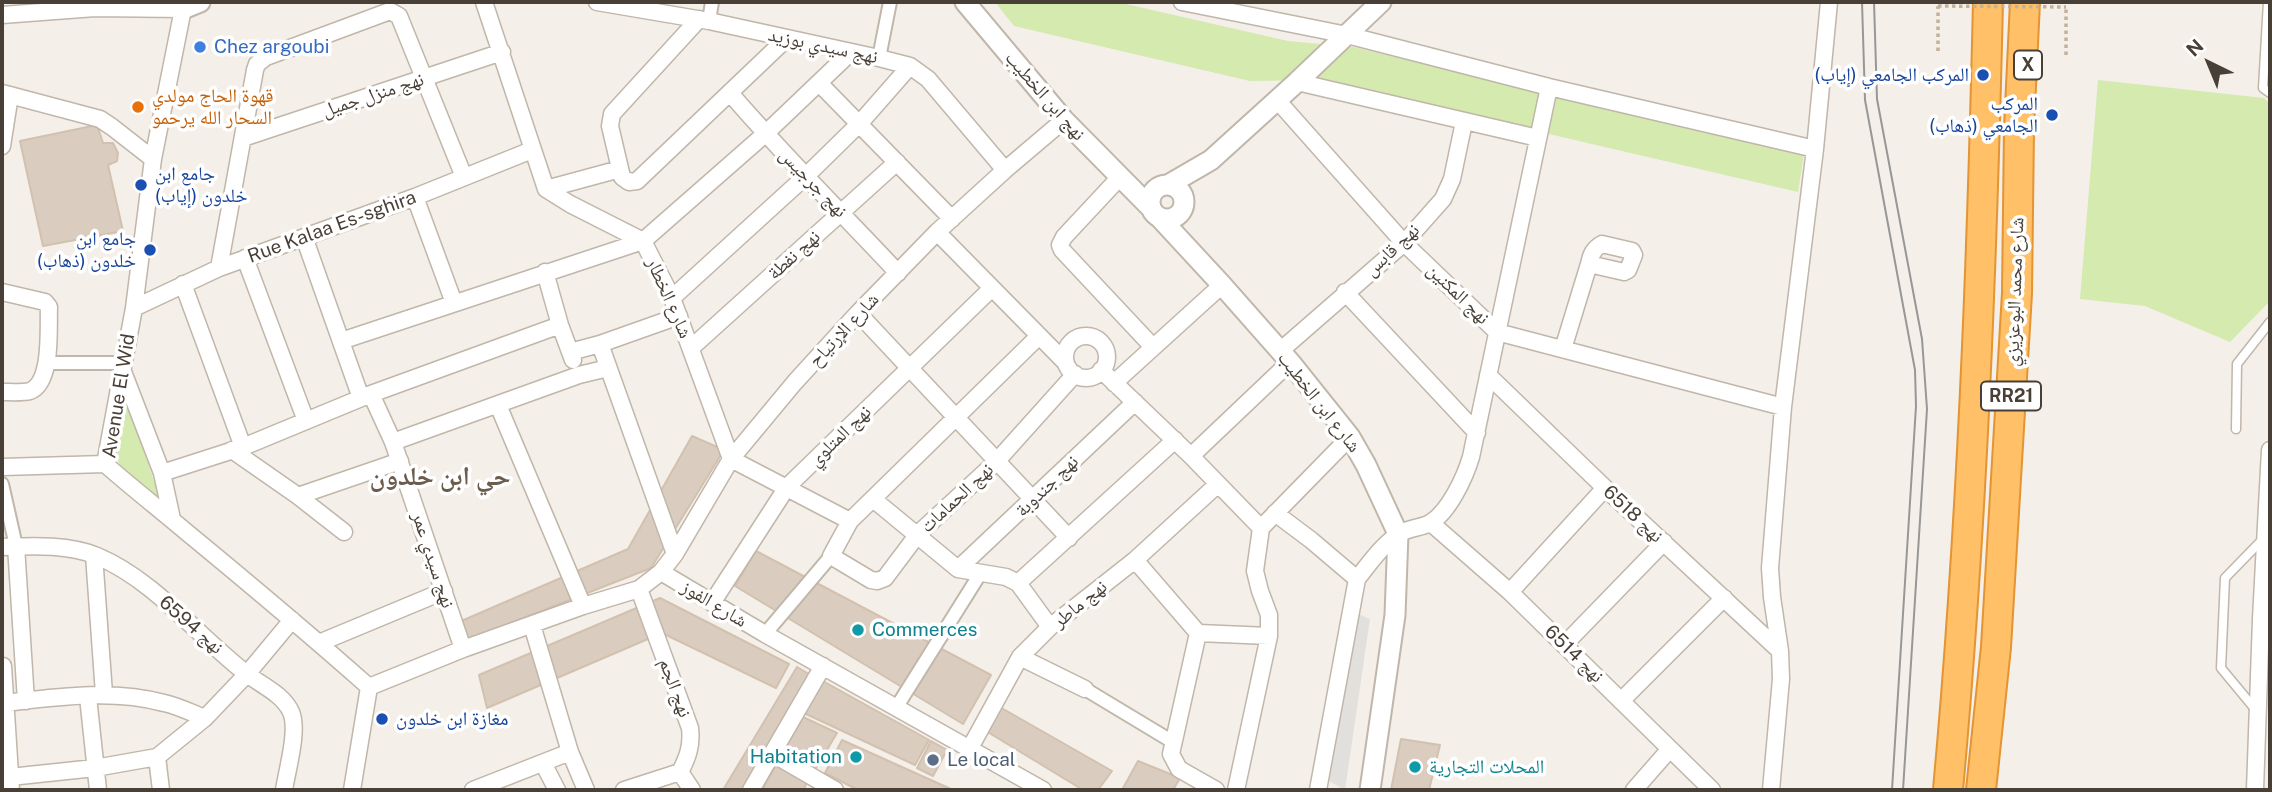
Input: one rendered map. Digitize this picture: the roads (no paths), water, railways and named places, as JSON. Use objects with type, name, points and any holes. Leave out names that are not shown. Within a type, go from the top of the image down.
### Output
[{"type":"highway","name":"شارع محمد البوعزيزي","points":[[1948,790],[1961,646],[1981,296],[1988,2]]},
{"type":"highway","name":"شارع محمد البوعزيزي","points":[[1981,790],[1996,647],[2017,293],[2019,128],[2025,2]]},
{"type":"highway","name":"X","points":[[2019,128],[2038,2]]},
{"type":"street","points":[[484,2],[546,189],[620,169]]},
{"type":"street","name":"نهج سيدي بوزيد","points":[[597,2],[704,20],[910,66],[928,79],[1005,170]]},
{"type":"street","points":[[712,2],[704,20],[611,114],[610,126],[625,180],[637,181],[786,39]]},
{"type":"street","points":[[879,58],[890,2]]},
{"type":"street","name":"نهج ابن الخطيب","points":[[965,2],[1064,120],[1189,248]]},
{"type":"street","points":[[1182,2],[1347,35],[1549,87],[1815,149]]},
{"type":"street","points":[[1211,160],[1178,215],[1172,218],[1155,213],[1151,195],[1211,160],[1381,2]]},
{"type":"street","points":[[1771,790],[1780,699],[1780,651],[1770,568],[1783,407],[1815,149],[1829,2]]},
{"type":"street","points":[[2,15],[49,6],[188,4]]},
{"type":"street","name":"Avenue El Wid","points":[[188,4],[153,159],[134,309],[105,464],[369,687]]},
{"type":"street","points":[[219,268],[255,70],[257,64],[266,57],[390,11],[399,16],[464,177]]},
{"type":"street","name":"نهج منزل جميل","points":[[243,138],[502,52]]},
{"type":"street","points":[[341,341],[643,241],[765,134],[851,52]]},
{"type":"street","points":[[672,298],[807,175],[860,123],[910,66]]},
{"type":"street","points":[[1297,82],[1538,138]]},
{"type":"street","points":[[820,83],[952,219]]},
{"type":"street","points":[[1318,790],[1357,579],[1398,534],[1431,523],[1447,506],[1466,471],[1549,87]]},
{"type":"street","name":"نهج جرجيس","points":[[730,93],[765,134],[898,273]]},
{"type":"street","points":[[2,146],[6,94],[100,119],[153,159]]},
{"type":"street","name":"نهج المكنين","points":[[1277,100],[1404,243],[1497,332],[1783,407]]},
{"type":"street","name":"شارع الإرتياح","points":[[661,572],[675,554],[731,459],[795,382],[937,232],[1064,120]]},
{"type":"street","name":"نهج قابس","points":[[1191,456],[1345,292],[1404,243],[1447,194],[1464,122]]},
{"type":"street","name":"Rue Kalaa Es-sghira","points":[[134,309],[219,268],[415,197],[532,150]]},
{"type":"street","name":"نهج نفطة","points":[[691,348],[897,162]]},
{"type":"street","points":[[1153,346],[1060,245],[1064,237],[1125,182],[1179,190],[1189,248]]},
{"type":"street","name":"شارع الخطار","points":[[546,189],[569,204],[643,241],[672,298],[731,459]]},
{"type":"street","points":[[415,197],[454,303]]},
{"type":"street","points":[[937,232],[1070,369],[1086,377],[1091,377],[1101,370],[1105,364],[1105,350],[1097,339],[1076,339],[1070,343],[1065,356],[1070,369]]},
{"type":"street","name":"نهج سيدي عمر","points":[[304,237],[341,341],[366,396],[393,442],[463,649]]},
{"type":"street","name":"شارع ابن الخطيب","points":[[1189,248],[1285,357],[1350,437],[1398,534],[1395,615],[1370,790]]},
{"type":"street","points":[[245,258],[306,421]]},
{"type":"street","points":[[1563,349],[1588,264]]},
{"type":"street","points":[[545,272],[560,326],[579,376]]},
{"type":"street","points":[[183,284],[238,449],[344,532]]},
{"type":"street","points":[[1114,383],[1223,285]]},
{"type":"street","name":"نهج المتلوي","points":[[712,603],[787,488],[991,289]]},
{"type":"street","points":[[2,292],[45,302],[49,307],[46,363],[42,380],[29,391],[2,392]]},
{"type":"street","points":[[1345,292],[1476,433]]},
{"type":"street","points":[[858,313],[1069,538]]},
{"type":"street","points":[[570,352],[679,316]]},
{"type":"street","points":[[162,473],[238,449],[366,396],[560,326]]},
{"type":"street","points":[[765,634],[831,556],[850,521],[1038,337]]},
{"type":"street","points":[[600,344],[675,554]]},
{"type":"street","points":[[46,363],[122,366],[162,473],[172,519]]},
{"type":"street","points":[[393,442],[608,368]]},
{"type":"street","name":"نهج الحمامات","points":[[831,556],[871,580],[885,578],[918,534],[996,462],[1070,369]]},
{"type":"street","points":[[1101,370],[1175,440],[1261,528]]},
{"type":"street","name":"نهج 6518","points":[[1488,374],[1605,488],[1780,651]]},
{"type":"street","name":"نهج جندوبة","points":[[958,569],[1135,402]]},
{"type":"street","points":[[498,405],[583,606]]},
{"type":"street","points":[[1236,790],[1269,636],[1269,615],[1255,571],[1261,528],[1350,437]]},
{"type":"street","points":[[1018,583],[1175,440]]},
{"type":"street","points":[[2256,789],[2257,712],[2265,624],[2270,450]]},
{"type":"street","points":[[731,459],[850,521]]},
{"type":"street","points":[[298,496],[400,461]]},
{"type":"street","points":[[2,467],[105,464]]},
{"type":"street","points":[[2,484],[26,701]]},
{"type":"street","name":"نهج ماطر","points":[[970,748],[1020,657],[1050,627],[1135,560],[1218,484]]},
{"type":"street","points":[[1510,592],[1605,488]]},
{"type":"street","points":[[873,499],[958,569],[1006,577],[1018,583],[1050,627]]},
{"type":"street","points":[[1275,513],[1357,579]]},
{"type":"street","name":"نهج 6514","points":[[1431,523],[1510,592],[1712,790]]},
{"type":"street","points":[[1564,645],[1664,542]]},
{"type":"street","name":"نهج 6594","points":[[9,547],[57,547],[94,555],[116,566],[141,582],[247,674],[284,701],[292,712],[294,727],[284,790]]},
{"type":"street","points":[[94,555],[95,768],[98,790]]},
{"type":"street","points":[[1135,560],[1198,633],[1269,636]]},
{"type":"street","name":"شارع الفوز","points":[[369,687],[463,649],[639,589],[661,572],[765,634],[1043,790]]},
{"type":"street","points":[[896,708],[980,573]]},
{"type":"street","name":"نهج الجم","points":[[639,589],[690,728],[688,758],[680,772]]},
{"type":"street","points":[[319,643],[444,591]]},
{"type":"street","points":[[1621,701],[1724,597]]},
{"type":"street","points":[[24,664],[3,666],[10,784],[43,782],[95,768],[158,757],[205,718],[247,674],[292,620]]},
{"type":"street","points":[[532,625],[570,752],[586,790]]},
{"type":"street","points":[[1198,633],[1171,754],[1180,769],[1216,790]]},
{"type":"street","points":[[1020,657],[1084,689],[1173,742]]},
{"type":"street","points":[[751,790],[822,666]]},
{"type":"street","points":[[352,790],[369,687]]},
{"type":"street","points":[[5,704],[96,695],[130,696],[165,703],[205,718]]},
{"type":"street","points":[[1634,790],[1669,750]]},
{"type":"street","points":[[473,790],[570,752]]},
{"type":"street","points":[[773,754],[835,790]]},
{"type":"street","points":[[158,757],[161,790]]},
{"type":"street","points":[[543,763],[557,790]]},
{"type":"street","points":[[624,790],[680,772],[692,790]]},
{"type":"lane","points":[[2268,2],[2263,88],[2270,93]]},
{"type":"lane","points":[[2236,429],[2237,364],[2270,323]]},
{"type":"lane","points":[[2257,712],[2221,668],[2225,578],[2266,536]]},
{"type":"tram line","points":[[1862,2],[1865,100],[1915,370],[1916,406],[1892,790]]},
{"type":"tram line","points":[[1874,2],[1877,99],[1922,339],[1927,409],[1903,790]]},
{"type":"place","name":"Chez argoubi","points":[[200,47]]},
{"type":"place","name":"المركب الجامعي (إياب)","points":[[1983,75]]},
{"type":"place","name":"قهوة الحاج مولدي السحار الله يرحمو","points":[[138,107]]},
{"type":"place","name":"المركب الجامعي (ذهاب)","points":[[2052,115]]},
{"type":"place","name":"جامع ابن خلدون (إياب)","points":[[141,185]]},
{"type":"place","name":"جامع ابن خلدون (ذهاب)","points":[[150,250]]},
{"type":"place","name":"Commerces","points":[[858,630]]},
{"type":"place","name":"مغازة ابن خلدون","points":[[382,719]]},
{"type":"place","name":"Habitation","points":[[856,757]]},
{"type":"place","name":"Le local","points":[[933,760]]},
{"type":"place","name":"المحلات التجارية","points":[[1415,767]]},
{"type":"district","name":"حي ابن خلدون","points":[[440,477]]}]
